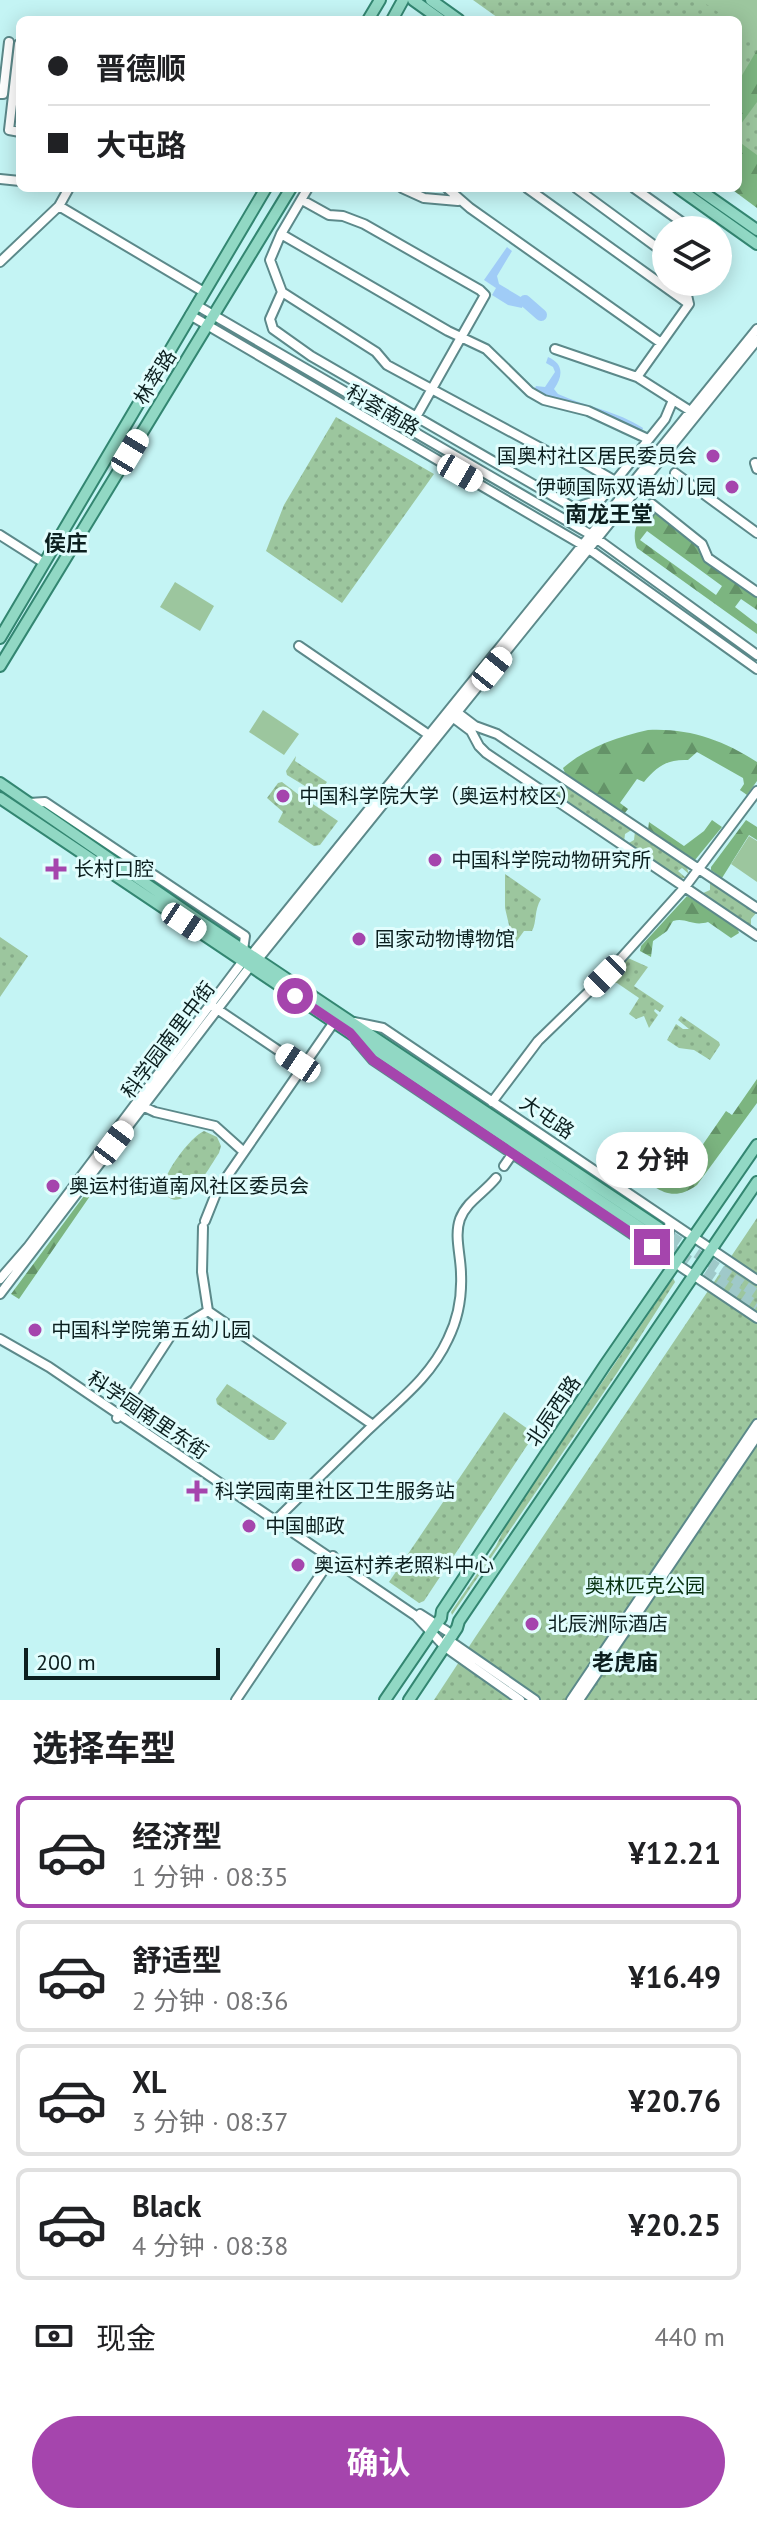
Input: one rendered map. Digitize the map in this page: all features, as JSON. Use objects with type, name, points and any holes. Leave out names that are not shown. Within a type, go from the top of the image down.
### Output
[{"type":"main road","points":[[413,0],[435,16]]},
{"type":"main road","points":[[431,0],[453,16]]},
{"type":"main road","name":"林萃路","points":[[0,638],[264,192]]},
{"type":"main road","name":"林萃路","points":[[0,666],[289,192]]},
{"type":"main road","points":[[684,192],[757,244]]},
{"type":"main road","points":[[703,192],[757,230]]},
{"type":"main road","points":[[177,337],[194,348]]},
{"type":"main road","name":"大屯路","points":[[0,783],[334,1022],[655,1237]]},
{"type":"main road","name":"大屯路","points":[[0,798],[249,960],[353,1021],[655,1237]]},
{"type":"main road","name":"北辰西路","points":[[385,1700],[503,1518],[757,1145]]},
{"type":"main road","name":"北辰西路","points":[[409,1700],[459,1621],[757,1182]]},
{"type":"street","points":[[0,94],[3,94],[4,41]]},
{"type":"street","points":[[16,93],[9,130],[16,131]]},
{"type":"street","points":[[0,262],[59,206],[67,192]]},
{"type":"street","points":[[306,192],[281,234],[270,260],[282,292],[376,352],[387,365],[552,454],[579,460],[615,481]]},
{"type":"street","points":[[411,192],[424,198],[461,202]]},
{"type":"street","points":[[451,192],[661,343]]},
{"type":"street","points":[[533,192],[689,304]]},
{"type":"street","points":[[581,192],[652,244]]},
{"type":"street","points":[[640,192],[673,216]]},
{"type":"street","points":[[302,200],[329,215],[343,216],[364,224],[485,295],[416,417]]},
{"type":"street","points":[[59,206],[204,292]]},
{"type":"street","points":[[281,234],[448,331],[486,349],[530,392],[544,400],[588,411],[648,439]]},
{"type":"street","points":[[282,292],[271,313],[273,329],[311,356],[574,508],[601,499],[671,409],[673,400]]},
{"type":"street","points":[[637,377],[689,304],[687,296]]},
{"type":"street","name":"科荟南路","points":[[196,305],[211,321]]},
{"type":"street","name":"科荟南路","points":[[190,315],[211,321],[589,542],[681,600],[757,655]]},
{"type":"street","points":[[249,960],[452,713],[757,329]]},
{"type":"street","points":[[589,542],[757,340]]},
{"type":"street","points":[[555,349],[637,377],[692,412]]},
{"type":"street","points":[[675,473],[757,533]]},
{"type":"street","points":[[649,509],[702,544],[708,558],[757,592]]},
{"type":"street","points":[[0,535],[44,563]]},
{"type":"street","name":"科荟南路","points":[[589,542],[757,669]]},
{"type":"street","points":[[299,646],[429,735]]},
{"type":"street","points":[[452,713],[497,734],[757,908]]},
{"type":"street","points":[[0,1279],[139,1105],[249,960],[429,735],[452,713]]},
{"type":"street","points":[[452,713],[471,731],[484,751],[757,936]]},
{"type":"street","points":[[484,751],[484,738],[497,734]]},
{"type":"street","points":[[492,1102],[538,1041],[605,976],[685,887],[757,791]]},
{"type":"street","name":"科学园南里中街","points":[[0,1292],[249,960]]},
{"type":"street","points":[[215,1007],[303,1067]]},
{"type":"street","name":"大屯路","points":[[353,1021],[383,1028],[757,1280]]},
{"type":"street","points":[[334,1022],[217,1191],[204,1224],[202,1272],[208,1311],[373,1425]]},
{"type":"street","name":"大屯路","points":[[350,1033],[373,1060],[513,1153],[655,1237],[675,1263],[757,1318]]},
{"type":"street","points":[[139,1105],[155,1112],[215,1126],[244,1152]]},
{"type":"street","points":[[504,1166],[513,1153]]},
{"type":"street","points":[[275,1521],[373,1425],[410,1394],[429,1371],[447,1342],[458,1311],[461,1291],[459,1221],[472,1200],[487,1190],[496,1178]]},
{"type":"street","points":[[655,1237],[661,1244],[671,1230],[669,1221]]},
{"type":"street","points":[[118,1415],[173,1332],[208,1311]]},
{"type":"street","name":"科学园南里东街","points":[[0,1339],[49,1367],[434,1628]]},
{"type":"street","points":[[571,1700],[757,1424]]},
{"type":"street","points":[[579,1700],[757,1436]]},
{"type":"street","points":[[236,1700],[331,1559]]},
{"type":"street","points":[[434,1628],[520,1700]]},
{"type":"street","points":[[434,1628],[535,1700]]},
{"type":"green space","points":[[473,0],[757,0],[757,205],[742,192],[742,16],[495,16]]},
{"type":"green space","points":[[700,0],[757,0],[757,40],[742,29],[742,16],[724,16]]},
{"type":"green space","points":[[757,50],[757,102],[742,123],[742,75]]},
{"type":"green space","points":[[742,144],[757,155],[757,208],[735,192],[742,192]]},
{"type":"green space","points":[[336,417],[434,474],[342,603],[266,551],[284,505]]},
{"type":"green space","points":[[652,504],[702,544],[706,553],[757,592],[757,610],[741,599],[735,607],[757,624],[757,634],[637,548],[636,529]],"holes":[[[647,531],[722,586],[716,595],[640,540]]]},
{"type":"green space","points":[[175,582],[214,606],[200,631],[160,607]]},
{"type":"green space","points":[[263,710],[299,734],[284,755],[249,732]]},
{"type":"green space","points":[[648,730],[692,733],[731,747],[757,762],[757,781],[747,795],[740,790],[744,784],[743,778],[697,752],[688,760],[663,765],[644,782],[637,779],[620,803],[628,809],[624,814],[565,773],[563,768],[593,749]]},
{"type":"green space","points":[[296,756],[295,761],[327,782],[318,794],[287,775],[286,771]]},
{"type":"green space","points":[[560,781],[633,829],[625,834],[624,842],[552,793],[562,790]]},
{"type":"green space","points":[[282,782],[299,795],[298,800],[301,796],[338,821],[320,845],[314,846],[278,822],[283,812],[267,798]]},
{"type":"green space","points":[[712,820],[722,827],[695,860],[648,830],[649,822],[684,846],[704,831]]},
{"type":"green space","points":[[746,820],[757,827],[757,840],[749,835],[722,878],[711,867]]},
{"type":"green space","points":[[635,831],[686,865],[689,874],[682,868],[678,871],[686,878],[679,878],[627,844],[634,840]]},
{"type":"green space","points":[[749,836],[757,841],[757,882],[731,864]]},
{"type":"green space","points":[[505,874],[541,899],[532,931],[524,931],[516,942],[513,942],[505,908]]},
{"type":"green space","points":[[710,881],[757,912],[751,919],[751,927],[701,894],[710,890]]},
{"type":"green space","points":[[687,896],[737,927],[739,933],[731,938],[708,922],[678,920],[673,921],[667,931],[653,941],[651,957],[640,951],[641,946]]},
{"type":"green space","points":[[0,937],[28,956],[0,997]]},
{"type":"green space","points":[[628,958],[648,967],[634,986],[664,1006],[660,1012],[655,1009],[658,1015],[649,1028],[644,1016],[636,1019],[629,1014],[639,998],[607,979]]},
{"type":"green space","points":[[681,1016],[719,1042],[710,1060],[667,1040],[676,1024],[689,1029],[678,1020]]},
{"type":"green space","points":[[757,1079],[757,1103],[697,1185],[679,1194],[671,1194],[633,1172],[637,1166],[663,1180],[673,1175],[682,1163],[688,1166],[726,1111],[732,1115]]},
{"type":"green space","points":[[204,1131],[217,1137],[221,1146],[219,1153],[194,1189],[178,1200],[170,1198],[163,1191],[171,1167],[184,1149]]},
{"type":"green space","points":[[98,1177],[101,1179],[99,1183],[19,1299],[11,1294]]},
{"type":"green space","name":"奥林匹克公园","points":[[757,1218],[757,1700],[434,1700],[476,1636]]},
{"type":"green space","points":[[673,1278],[675,1282],[617,1373],[452,1615],[451,1612],[496,1546],[508,1521]]},
{"type":"green space","points":[[227,1384],[287,1423],[274,1440],[269,1440],[217,1404],[216,1399]]},
{"type":"green space","points":[[504,1412],[539,1437],[532,1439],[526,1447],[424,1601],[419,1603],[389,1582]]},
{"type":"water","points":[[507,247],[512,251],[497,276],[499,284],[524,299],[522,308],[508,305],[492,295],[496,288],[484,280]]},
{"type":"water","points":[[548,357],[559,367],[559,380],[554,389],[558,394],[623,417],[643,428],[642,431],[586,407],[541,395],[536,386],[545,387],[555,372],[546,363]]},
{"type":"waterway","points":[[525,301],[541,315]]},
{"type":"tunnel","points":[[659,1228],[757,1294]]},
{"type":"tunnel","points":[[656,1238],[757,1306]]},
{"type":"place","name":"国奥村社区居民委员会","points":[[713,456]]},
{"type":"place","name":"伊顿国际双语幼儿园","points":[[732,487]]},
{"type":"place","name":"中国科学院大学（奥运村校区）","points":[[283,796]]},
{"type":"place","name":"中国科学院动物研究所","points":[[435,860]]},
{"type":"place","name":"长村口腔","points":[[56,869]]},
{"type":"place","name":"国家动物博物馆","points":[[359,939]]},
{"type":"place","name":"奥运村街道南风社区委员会","points":[[53,1186]]},
{"type":"place","name":"中国科学院第五幼儿园","points":[[35,1330]]},
{"type":"place","name":"科学园南里社区卫生服务站","points":[[197,1491]]},
{"type":"place","name":"中国邮政","points":[[249,1526]]},
{"type":"place","name":"奥运村养老照料中心","points":[[298,1565]]},
{"type":"place","name":"北辰洲际酒店","points":[[532,1624]]},
{"type":"district","name":"南龙王堂","points":[[609,514]]},
{"type":"district","name":"侯庄","points":[[66,543]]},
{"type":"district","name":"老虎庙","points":[[625,1662]]},
{"type":"route","points":[[295,996],[350,1033],[373,1060],[652,1247]]}]
